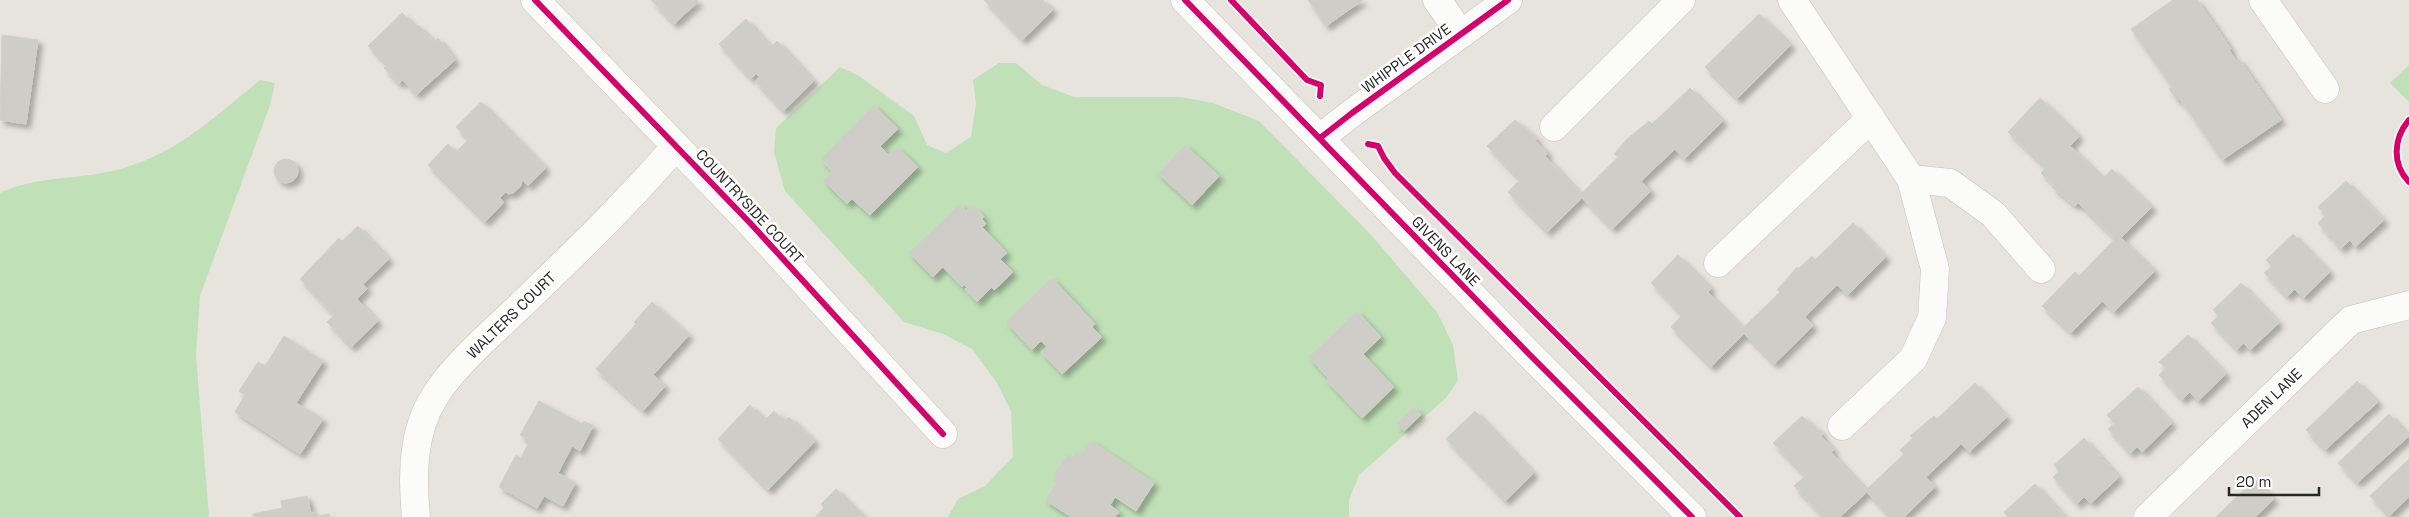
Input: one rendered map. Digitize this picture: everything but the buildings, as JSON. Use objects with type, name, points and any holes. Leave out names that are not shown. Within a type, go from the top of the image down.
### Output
[{"type":"street","name":"COUNTRYSIDE COURT","points":[[535,0],[676,146],[943,434]]},
{"type":"street","name":"GIVENS LANE","points":[[1185,0],[1528,354],[1692,517]]},
{"type":"street","points":[[1437,0],[1461,34]]},
{"type":"street","name":"WHIPPLE DRIVE","points":[[1320,138],[1508,0]]},
{"type":"street","points":[[1554,127],[1681,0]]},
{"type":"street","points":[[1792,0],[1911,179],[1935,269],[1932,318],[1913,359],[1842,426]]},
{"type":"street","points":[[2263,0],[2325,89]]},
{"type":"street","points":[[1718,262],[1871,118]]},
{"type":"street","name":"WALTERS COURT","points":[[416,517],[413,486],[414,462],[420,432],[434,396],[470,354],[632,197],[676,146]]},
{"type":"street","points":[[1911,179],[1950,183],[1993,214],[2041,269]]},
{"type":"street","name":"ADEN LANE","points":[[2148,517],[2352,320],[2409,305]]},
{"type":"green space","points":[[999,63],[1016,63],[1042,85],[1074,97],[1181,97],[1213,103],[1259,121],[1372,236],[1437,312],[1453,345],[1458,380],[1446,398],[1359,475],[1349,500],[1349,517],[1115,517],[1119,512],[1110,505],[1115,497],[1136,511],[1154,483],[1091,441],[1081,456],[1076,452],[1072,458],[1066,456],[1053,476],[1058,480],[1045,499],[1071,517],[948,517],[958,499],[985,486],[1013,457],[1011,411],[997,383],[972,349],[943,334],[904,322],[785,191],[774,152],[776,128],[840,67],[859,76],[914,116],[927,145],[946,153],[971,137],[976,104],[973,80]],"holes":[[[874,106],[898,128],[880,146],[889,155],[897,147],[918,167],[870,215],[852,199],[821,159]],[[1185,145],[1218,176],[1192,205],[1158,173]],[[960,204],[966,211],[971,207],[984,216],[982,219],[986,224],[982,227],[1006,252],[1000,259],[1013,272],[995,290],[992,287],[966,289],[964,284],[961,286],[943,267],[932,277],[910,253]],[[1052,279],[1095,324],[1092,327],[1102,337],[1062,374],[1042,352],[1047,347],[1041,341]],[[1357,311],[1381,337],[1363,354],[1394,387],[1362,418],[1326,380],[1328,378],[1309,357]]]},
{"type":"green space","points":[[2409,65],[2409,102],[2390,83]]},
{"type":"green space","points":[[260,80],[275,83],[270,105],[200,296],[196,356],[209,517],[0,517],[0,193],[41,181],[112,171],[134,165],[155,156],[174,146],[209,122]]},
{"type":"cycle path","points":[[535,0],[752,225],[943,434]]},
{"type":"cycle path","points":[[1185,0],[1528,353],[1692,517]]},
{"type":"cycle path","points":[[1231,0],[1307,80],[1321,85],[1320,96]]},
{"type":"cycle path","points":[[1320,138],[1508,0]]},
{"type":"cycle path","points":[[2409,120],[2397,143],[2397,159],[2403,175],[2409,182]]},
{"type":"cycle path","points":[[1368,144],[1378,146],[1395,173],[1740,517]]}]
